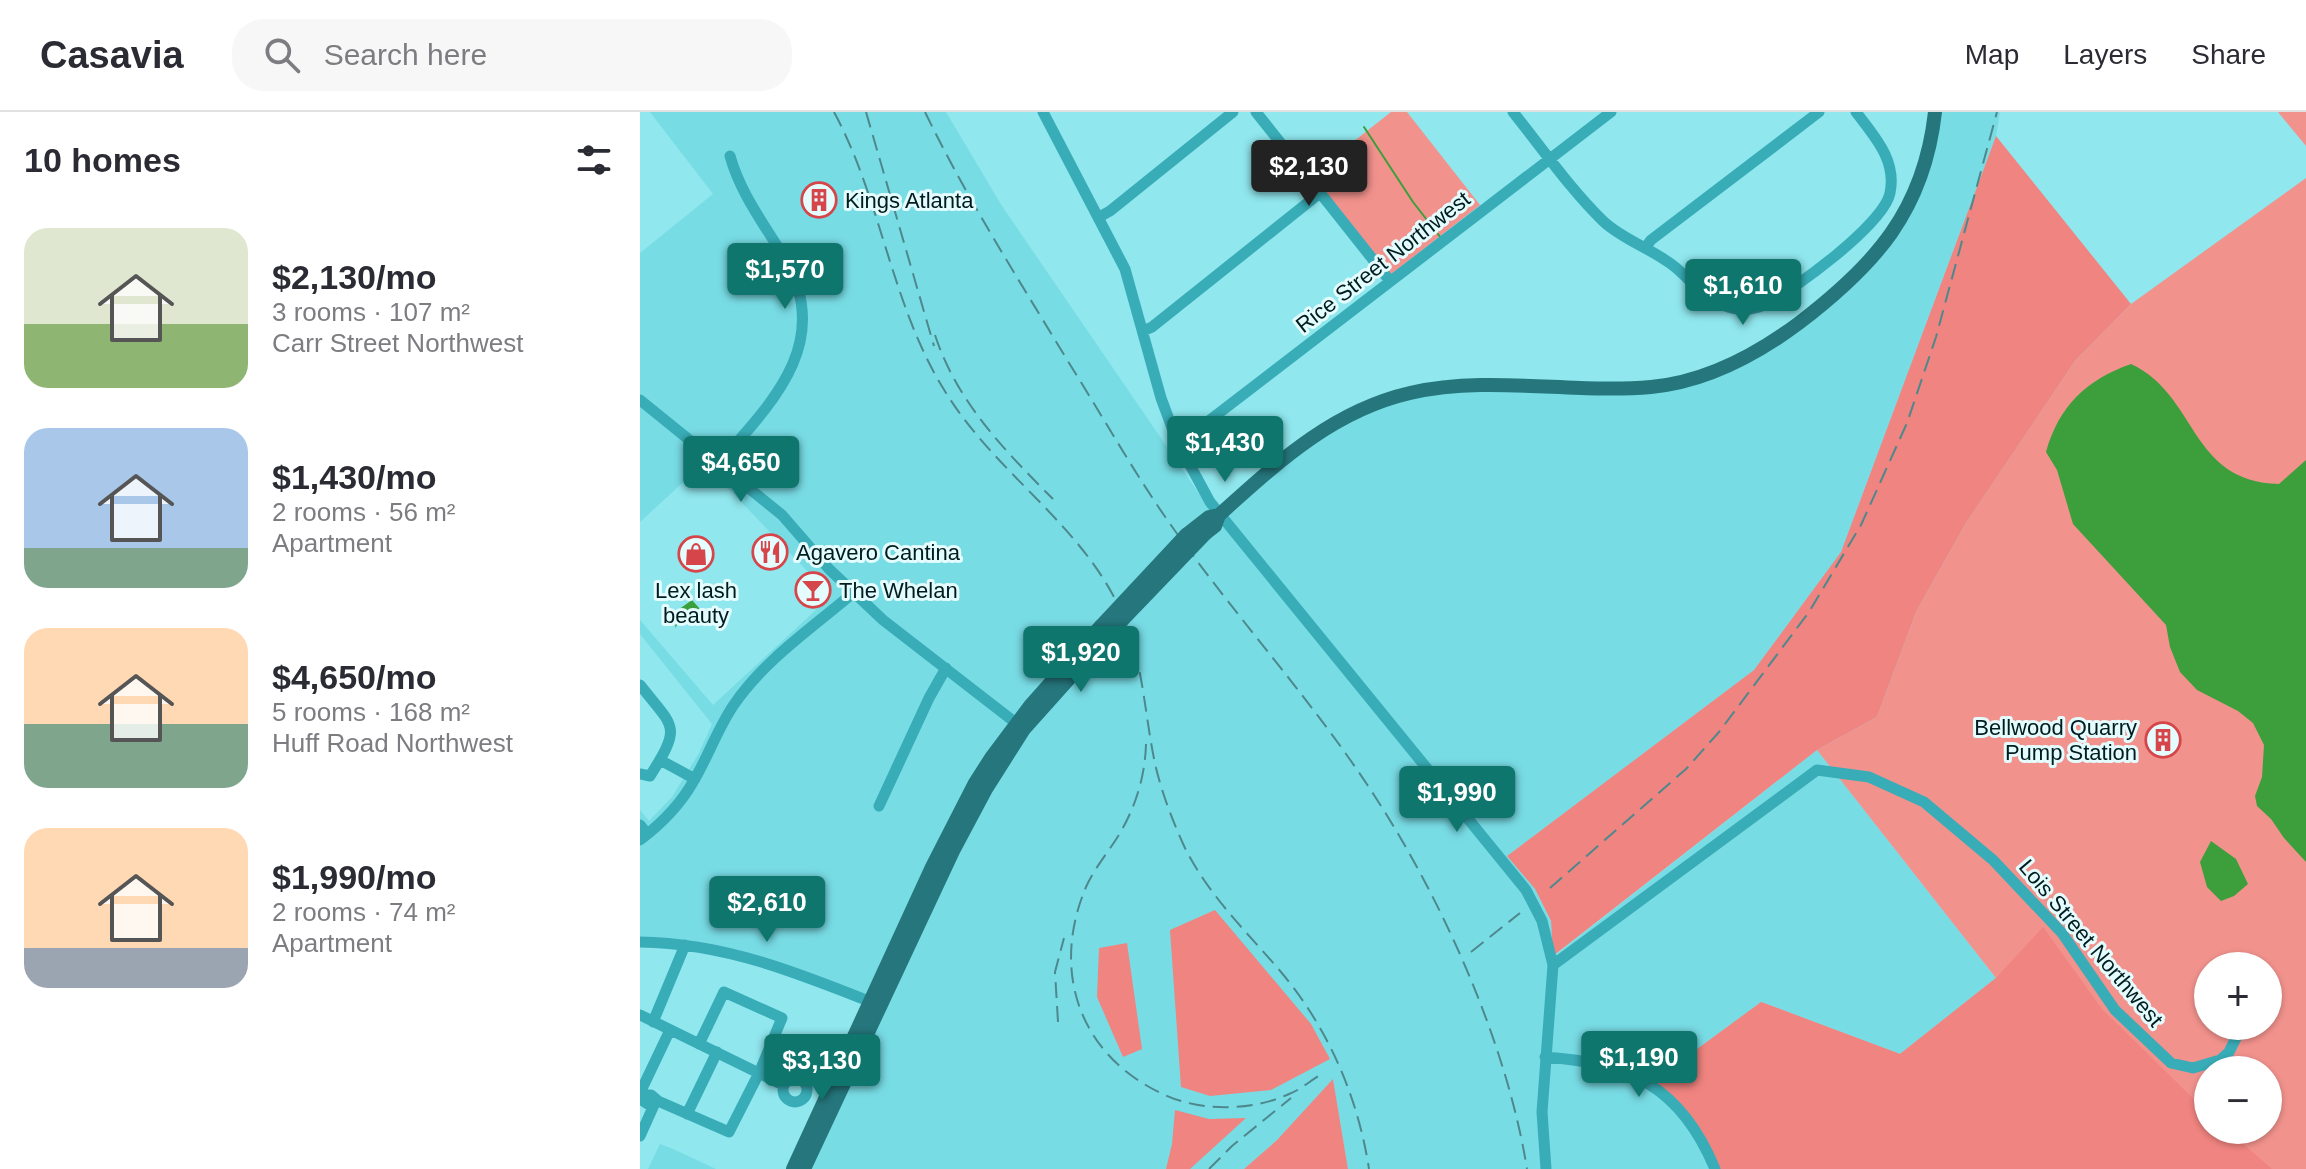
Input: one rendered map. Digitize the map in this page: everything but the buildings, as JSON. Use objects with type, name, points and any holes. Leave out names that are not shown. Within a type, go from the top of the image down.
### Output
[{"type":"main road","points":[[804,1169],[949,832],[991,758],[1105,630],[1203,528],[1215,526],[1219,515],[1314,434],[1367,406],[1411,393],[1456,386],[1609,390],[1656,387],[1716,371],[1771,344],[1855,279],[1880,250],[1901,218],[1918,183],[1930,147],[1935,112]]},
{"type":"main road","points":[[793,1169],[824,1101],[876,1004]]},
{"type":"street","points":[[1043,112],[1125,269],[1161,398],[1190,468],[1219,515],[1526,890],[1542,921],[1553,965],[1542,1112],[1546,1169]]},
{"type":"street","points":[[1099,217],[1233,112]]},
{"type":"street","points":[[1256,112],[1390,281]]},
{"type":"street","points":[[1513,112],[1603,221],[1674,266],[1711,300],[1729,308],[1746,309],[1761,306],[1781,295],[1874,222],[1884,209],[1890,193],[1891,173],[1886,152],[1856,112]]},
{"type":"street","name":"Rice Street Northwest","points":[[1177,441],[1193,433],[1611,112]]},
{"type":"street","points":[[1645,248],[1651,240],[1819,112]]},
{"type":"street","points":[[718,464],[787,380],[798,353],[803,321],[794,275],[742,191],[730,156]]},
{"type":"street","points":[[1143,331],[1320,193]]},
{"type":"street","points":[[640,400],[782,515],[853,593],[1021,726]]},
{"type":"street","points":[[642,833],[666,817],[695,779],[721,725],[746,689],[770,664],[853,593]]},
{"type":"street","points":[[879,806],[946,668]]},
{"type":"street","points":[[640,685],[671,724],[673,735],[650,776],[640,774]]},
{"type":"street","points":[[660,760],[695,779]]},
{"type":"street","name":"Lois Street Northwest","points":[[1553,965],[1817,770],[1869,777],[1924,802],[1993,860],[2062,933],[2115,1010],[2171,1063],[2193,1068],[2220,1060],[2235,1040]]},
{"type":"street","points":[[640,942],[736,953],[876,1004]]},
{"type":"street","points":[[653,1022],[685,945]]},
{"type":"street","points":[[670,1030],[640,1095],[729,1132],[782,1018],[724,992],[699,1044]]},
{"type":"street","points":[[640,1015],[783,1085]]},
{"type":"street","points":[[687,1114],[717,1052]]},
{"type":"street","points":[[1545,1057],[1597,1062],[1641,1079],[1659,1091],[1692,1124],[1715,1169]]},
{"type":"street","points":[[797,1078],[806,1085],[807,1092],[799,1102],[791,1102],[782,1090],[783,1085],[787,1080],[797,1078]]},
{"type":"street","points":[[807,1092],[824,1101]]},
{"type":"street","points":[[640,1136],[656,1103]]},
{"type":"shaded area","points":[[650,112],[946,112],[1002,206],[1215,517],[1341,414],[1440,390],[1685,383],[1804,326],[1871,261],[1930,166],[1934,112],[2000,112],[1996,136],[1841,552],[1754,670],[1507,856],[1535,889],[1551,922],[1554,956],[1817,750],[1996,978],[1900,1054],[1761,1002],[1652,1082],[1720,1169],[1348,1169],[1333,1080],[1277,1140],[1244,1169],[804,1169],[880,1010],[717,951],[640,946],[640,810],[649,821],[672,797],[699,753],[712,724],[640,634],[640,620],[713,705],[831,596],[704,463],[640,522],[640,253],[713,194]]},
{"type":"shaded area","points":[[1391,112],[1407,112],[1480,205],[1390,275],[1311,175]]},
{"type":"shaded area","points":[[2278,112],[2306,112],[2306,146]]},
{"type":"shaded area","points":[[1996,136],[2131,304],[2075,361],[1966,523],[1916,612],[1877,717],[1817,750],[1553,956],[1551,921],[1535,889],[1507,856],[1754,670],[1841,552]]},
{"type":"shaded area","points":[[2306,178],[2306,1169],[1734,1169],[1761,1002],[1900,1054],[1996,978],[1817,750],[1877,717],[1916,612],[1966,523],[2075,361],[2131,304]]},
{"type":"shaded area","points":[[2131,364],[2153,378],[2170,396],[2210,453],[2227,469],[2250,480],[2279,484],[2306,460],[2306,862],[2257,806],[2255,796],[2262,777],[2264,745],[2253,723],[2238,711],[2197,690],[2180,672],[2170,647],[2166,625],[2073,524],[2057,470],[2046,452],[2058,421],[2076,397],[2101,378]]},
{"type":"shaded area","points":[[692,600],[700,609],[689,619],[684,615],[675,628],[678,610]]},
{"type":"shaded area","points":[[2211,841],[2236,859],[2248,884],[2234,896],[2221,901],[2207,887],[2200,862]]},
{"type":"shaded area","points":[[1215,910],[1311,1024],[1330,1059],[1271,1090],[1210,1096],[1181,1087],[1170,930]]},
{"type":"shaded area","points":[[2043,927],[2102,1009],[2194,1099],[2194,1144],[2243,1144],[2272,1169],[1720,1169],[1652,1082],[1761,1002],[1900,1054],[1996,978]]},
{"type":"shaded area","points":[[1127,943],[1142,1049],[1123,1057],[1097,997],[1099,948]]},
{"type":"shaded area","points":[[1333,1079],[1348,1169],[1244,1169],[1277,1140]]},
{"type":"shaded area","points":[[1175,1110],[1209,1119],[1246,1118],[1190,1169],[1166,1169]]},
{"type":"shaded area","points":[[660,1144],[673,1149],[716,1169],[648,1169]]},
{"type":"waterway","points":[[1364,127],[1413,202],[1441,238]]},
{"type":"railway","points":[[834,112],[864,180],[911,321],[943,388],[986,446],[1082,549],[1120,609],[1139,668],[1156,768],[1181,838],[1205,882],[1298,994],[1327,1040],[1349,1090],[1369,1169]]},
{"type":"railway","points":[[866,112],[934,346]]},
{"type":"railway","points":[[925,112],[994,239],[1149,493],[1202,568],[1327,728],[1400,836],[1447,927],[1488,1024],[1518,1121],[1527,1169]]},
{"type":"railway","points":[[1550,888],[1686,769],[1719,732],[1809,612],[1861,525],[1907,423],[1936,337],[1997,112]]},
{"type":"railway","points":[[935,335],[956,382],[984,424],[1053,499]]},
{"type":"railway","points":[[1146,744],[1141,782],[1133,807],[1089,881],[1076,919],[1071,950],[1073,980],[1080,1009],[1093,1035],[1112,1058],[1136,1079],[1179,1101],[1211,1107],[1243,1106],[1275,1100],[1320,1075]]},
{"type":"railway","points":[[1471,952],[1520,913]]},
{"type":"railway","points":[[1058,1022],[1055,972],[1064,938]]},
{"type":"railway","points":[[1209,1169],[1291,1098]]},
{"type":"place","name":"Kings Atlanta","points":[[819,200]]},
{"type":"place","name":"Agavero Cantina","points":[[770,552]]},
{"type":"place","name":"Lex lash beauty","points":[[696,554]]},
{"type":"place","name":"The Whelan","points":[[813,590]]},
{"type":"place","name":"Bellwood Quarry Pump Station","points":[[2163,740]]}]
